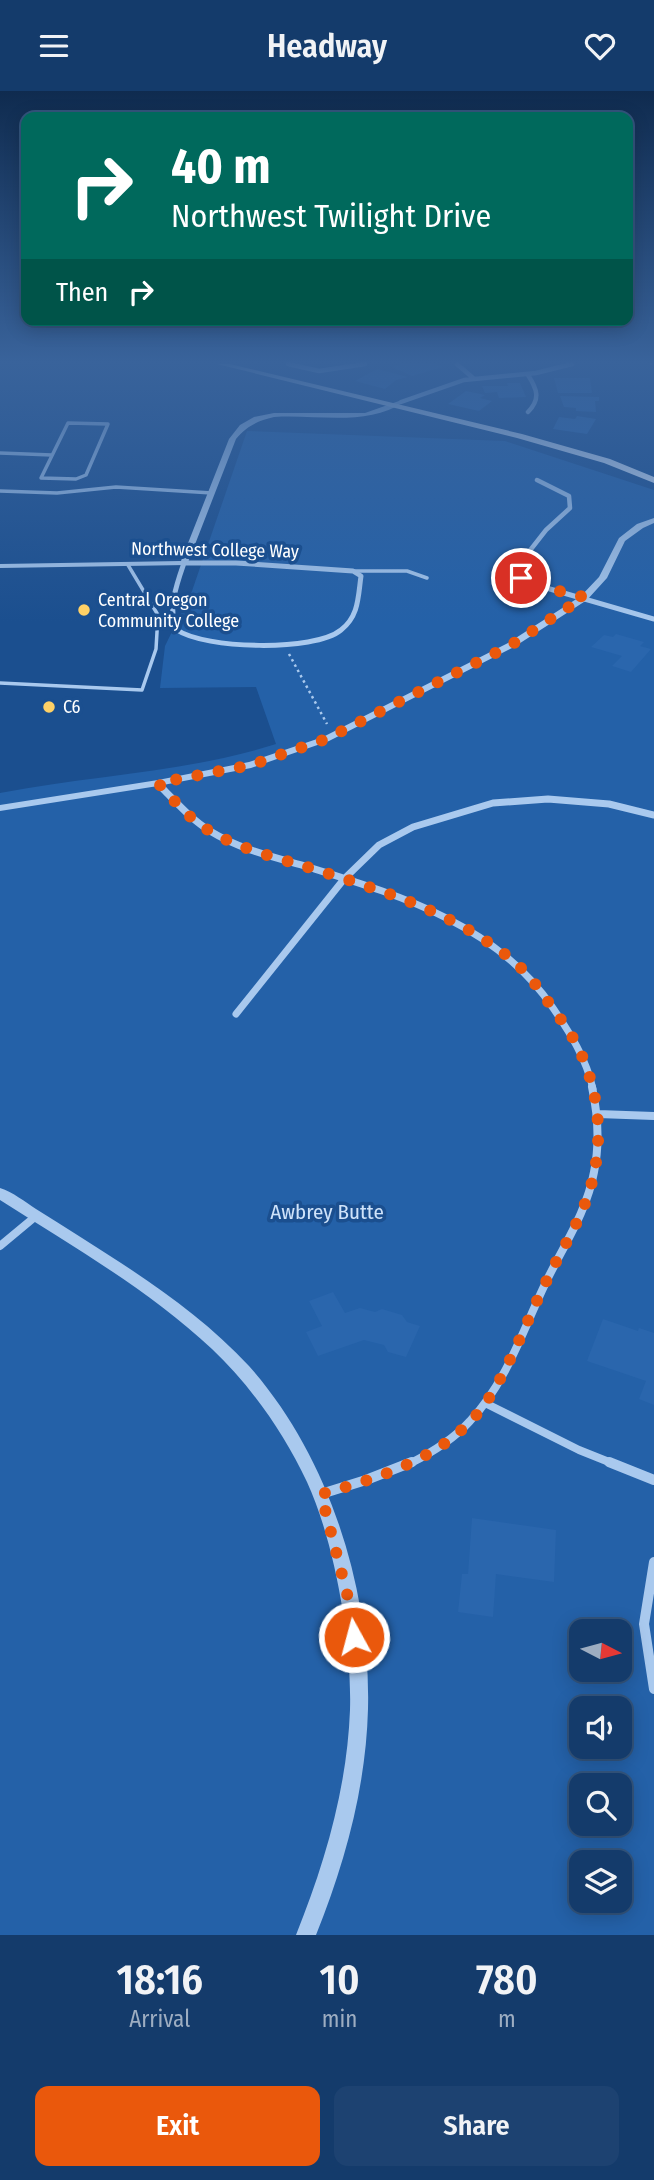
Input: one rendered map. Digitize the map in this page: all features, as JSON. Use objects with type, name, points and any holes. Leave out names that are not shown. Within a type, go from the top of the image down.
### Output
[{"type":"main road","points":[[566,450],[607,461],[654,480]]},
{"type":"street","points":[[229,450],[184,563],[173,606],[173,622],[181,633],[208,639],[284,645],[328,639],[342,631],[354,616],[361,576],[353,571]]},
{"type":"street","points":[[537,480],[569,496],[570,507],[541,532],[520,569],[521,578],[543,587],[654,619]]},
{"type":"street","points":[[0,808],[251,765],[333,735],[511,645],[584,597],[603,578],[622,540],[654,520]]},
{"type":"street","name":"Northwest College Way","points":[[0,566],[236,563],[353,571]]},
{"type":"street","points":[[158,783],[194,821],[219,836],[442,915],[507,955],[530,977],[576,1040],[590,1074],[598,1114],[596,1160],[587,1198],[485,1403],[443,1444],[416,1462],[365,1482],[321,1494]]},
{"type":"street","points":[[236,1014],[344,879],[379,845],[413,827],[493,803],[548,799],[609,804],[654,815]]},
{"type":"street","points":[[598,1114],[654,1116]]},
{"type":"street","points":[[0,1193],[174,1308],[243,1371],[285,1428],[321,1494],[352,1613],[359,1709],[347,1803],[334,1856],[306,1935]]},
{"type":"street","points":[[0,1246],[36,1216]]},
{"type":"street","points":[[485,1403],[579,1450],[654,1480]]},
{"type":"street","points":[[654,1562],[644,1624],[654,1689]]},
{"type":"lane","points":[[34,492],[54,450]]},
{"type":"lane","points":[[41,478],[76,479],[86,475],[97,450]]},
{"type":"lane","points":[[0,453],[52,455]]},
{"type":"lane","points":[[0,491],[64,493],[116,487],[212,493]]},
{"type":"lane","points":[[0,683],[142,690],[156,649],[158,615],[128,565]]},
{"type":"lane","name":"Northwest College Way","points":[[353,571],[407,571],[427,578]]},
{"type":"path","points":[[284,645],[333,735]]},
{"type":"green space","name":"Awbrey Butte","points":[[240,450],[533,450],[654,490],[654,1935],[0,1935],[0,793],[173,768],[276,744],[256,687],[160,688],[165,646],[192,591]]},
{"type":"building","points":[[616,634],[644,642],[640,646],[651,649],[631,672],[612,666],[622,656],[591,647],[604,635],[613,637]]},
{"type":"building","points":[[333,1292],[345,1313],[360,1308],[375,1312],[382,1309],[402,1315],[407,1322],[420,1326],[406,1357],[388,1352],[384,1345],[364,1340],[318,1356],[306,1332],[322,1326],[309,1301]]},
{"type":"building","points":[[603,1319],[638,1331],[639,1328],[654,1333],[654,1405],[639,1399],[646,1381],[587,1361]]},
{"type":"building","points":[[472,1518],[556,1530],[554,1582],[496,1574],[493,1617],[458,1612],[462,1574],[468,1574]]},
{"type":"place","name":"Central Oregon Community College","points":[[84,610]]},
{"type":"place","name":"C6","points":[[49,707]]},
{"type":"route","points":[[354,1637],[352,1613],[321,1494],[365,1482],[416,1462],[466,1425],[485,1403],[587,1198],[596,1160],[598,1114],[590,1074],[576,1040],[530,977],[507,955],[452,920],[420,905],[228,841],[194,821],[158,783],[251,765],[326,739],[511,645],[584,597],[529,583],[521,578]]}]
